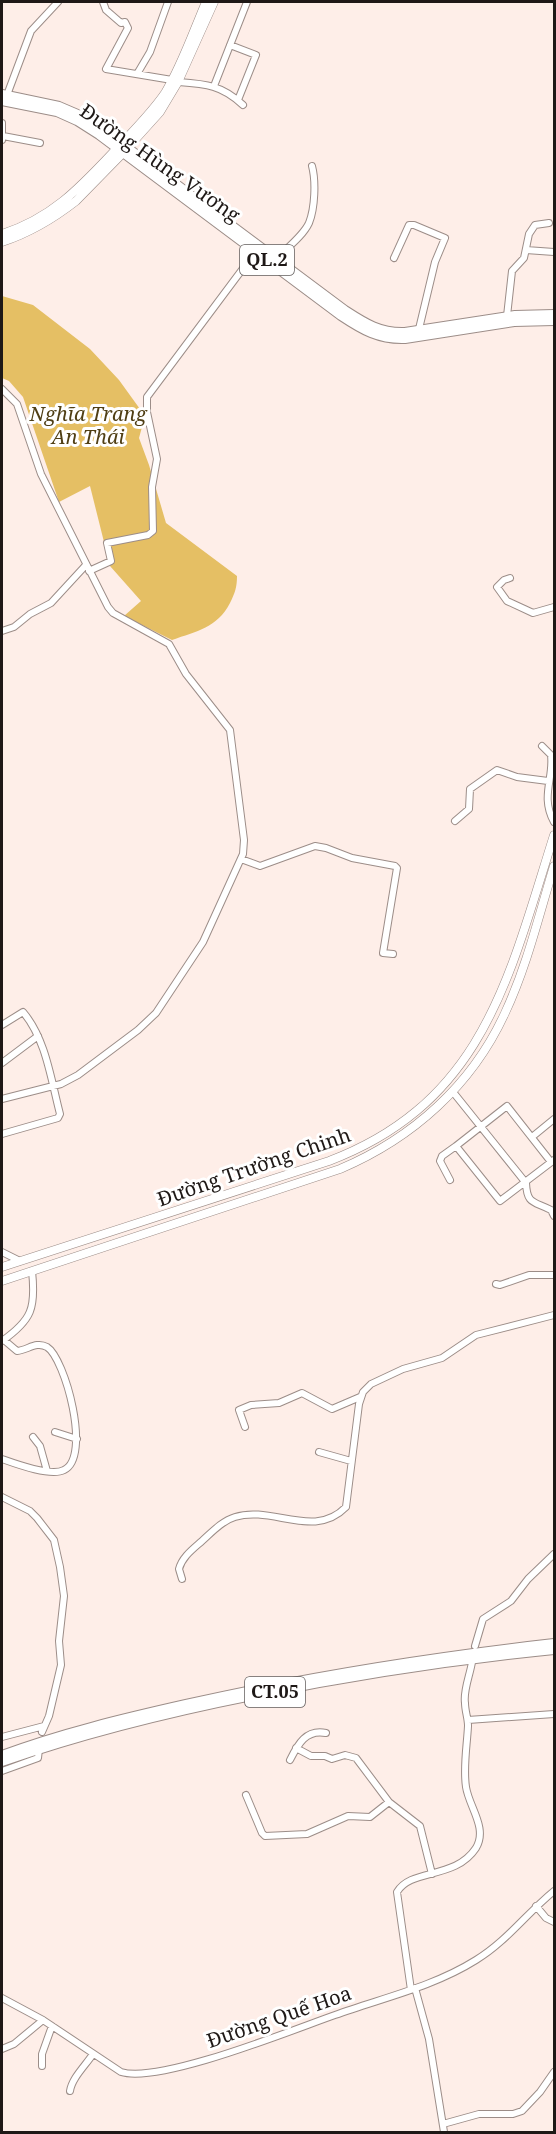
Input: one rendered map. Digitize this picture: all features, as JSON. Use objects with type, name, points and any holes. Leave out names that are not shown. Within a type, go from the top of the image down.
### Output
[{"type":"highway","name":"Đường Hùng Vương","points":[[3,97],[59,106],[80,115],[258,248],[364,331],[388,339],[507,316],[555,314]]},
{"type":"highway","name":"Đường Hùng Vương","points":[[258,248],[277,258],[368,325],[388,332],[418,334],[514,322],[555,321]]},
{"type":"highway","name":"CT.05","points":[[2,1755],[134,1715],[292,1681],[376,1665],[555,1643]]},
{"type":"highway","name":"CT.05","points":[[2,1763],[136,1721],[297,1687],[381,1672],[555,1650]]},
{"type":"main road","points":[[193,42],[206,2]]},
{"type":"main road","points":[[2,234],[30,223],[59,206],[153,120],[214,2]]},
{"type":"main road","points":[[2,242],[34,229],[62,212],[85,192],[122,148]]},
{"type":"main road","name":"Đường Trường Chinh","points":[[2,1267],[338,1158],[385,1135],[409,1119],[445,1084],[470,1051],[495,1010],[508,978],[555,835]]},
{"type":"main road","name":"Đường Trường Chinh","points":[[2,1281],[341,1168],[367,1157],[404,1135],[453,1092],[480,1057],[505,1014],[555,866]]},
{"type":"main road","points":[[470,1051],[480,1057]]},
{"type":"main road","points":[[338,1158],[341,1168]]},
{"type":"street","points":[[3,97],[31,31],[58,2]]},
{"type":"street","points":[[103,2],[106,10],[121,23],[125,22],[128,28],[106,69],[138,74],[172,86],[214,86],[241,103],[256,56],[230,45]]},
{"type":"street","points":[[138,74],[152,46],[168,2]]},
{"type":"street","points":[[214,86],[247,2]]},
{"type":"street","points":[[2,123],[2,138],[40,143]]},
{"type":"street","points":[[277,258],[309,223],[315,186],[312,166]]},
{"type":"street","points":[[507,316],[512,271],[524,258],[529,234],[535,225],[549,223]]},
{"type":"street","points":[[394,258],[410,225],[445,238],[435,262],[418,334]]},
{"type":"street","points":[[2,632],[14,627],[30,614],[51,603],[88,568],[111,561],[107,543],[153,531],[152,487],[157,459],[147,412],[147,397],[258,248]]},
{"type":"street","points":[[526,250],[555,252]]},
{"type":"street","points":[[2,389],[17,404],[41,474],[103,600],[113,613],[169,644],[186,674],[230,730],[244,840],[241,859],[203,942],[156,1013],[138,1030],[69,1080],[2,1099]]},
{"type":"street","points":[[510,578],[497,587],[507,601],[533,613],[555,607]]},
{"type":"street","points":[[542,746],[551,755],[548,781],[549,804],[555,822]]},
{"type":"street","points":[[455,821],[470,809],[470,789],[483,782],[495,771],[502,771],[517,777],[548,781]]},
{"type":"street","points":[[241,859],[260,866],[315,846],[352,858],[395,866],[397,868],[383,952],[393,954]]},
{"type":"street","points":[[2,1025],[22,1012],[38,1036],[53,1086],[59,1116],[2,1134]]},
{"type":"street","points":[[2,1063],[38,1036]]},
{"type":"street","points":[[453,1092],[525,1183],[526,1194],[531,1201],[551,1210],[555,1216]]},
{"type":"street","points":[[450,1180],[440,1161],[442,1156],[507,1106],[553,1161],[500,1201],[456,1146]]},
{"type":"street","points":[[532,1137],[555,1119]]},
{"type":"street","points":[[2,1252],[20,1261]]},
{"type":"street","points":[[2,1459],[47,1471],[61,1471],[68,1468],[74,1460],[76,1427],[60,1367],[52,1352],[39,1345],[16,1351],[3,1341],[27,1319],[34,1296],[32,1271]]},
{"type":"street","points":[[496,1284],[500,1286],[529,1275],[555,1275]]},
{"type":"street","points":[[244,1427],[239,1410],[246,1406],[279,1403],[302,1394],[332,1409],[360,1397],[371,1384],[396,1371],[442,1358],[476,1335],[555,1316]]},
{"type":"street","points":[[182,1579],[179,1569],[186,1557],[214,1530],[231,1519],[249,1515],[312,1523],[343,1511],[348,1504],[347,1491],[360,1397]]},
{"type":"street","points":[[55,1432],[77,1439]]},
{"type":"street","points":[[33,1437],[40,1446],[47,1471]]},
{"type":"street","points":[[319,1452],[351,1461]]},
{"type":"street","points":[[2,1497],[30,1511],[54,1540],[64,1596],[59,1641],[61,1665],[49,1716],[43,1729],[2,1737]]},
{"type":"street","points":[[475,1646],[483,1619],[511,1601],[528,1579],[555,1554]]},
{"type":"street","points":[[444,2133],[429,2039],[413,1989],[397,1892],[400,1887],[410,1881],[459,1865],[472,1854],[480,1839],[479,1824],[465,1784],[468,1720],[464,1700],[472,1662]]},
{"type":"street","points":[[468,1720],[555,1714]]},
{"type":"street","points":[[290,1760],[296,1748],[310,1733],[319,1731],[326,1733]]},
{"type":"street","points":[[296,1748],[310,1756],[325,1756],[332,1759],[345,1755],[353,1757],[389,1802],[420,1826],[432,1874]]},
{"type":"street","points":[[2,1771],[38,1758],[39,1749]]},
{"type":"street","points":[[246,1795],[261,1833],[265,1836],[307,1834],[348,1816],[370,1816],[389,1802]]},
{"type":"street","name":"Đường Quế Hoa","points":[[2,1998],[43,2020],[126,2073],[174,2068],[217,2056],[413,1989],[477,1959],[508,1935],[536,1906],[555,1891]]},
{"type":"street","points":[[536,1906],[546,1918],[555,1922]]},
{"type":"street","points":[[2,2049],[14,2044],[43,2020]]},
{"type":"street","points":[[42,2066],[42,2054],[52,2026]]},
{"type":"street","points":[[70,2091],[75,2078],[93,2054]]},
{"type":"street","points":[[443,2124],[485,2113],[513,2114],[522,2111],[555,2072]]},
{"type":"green space","name":"Nghĩa Trang An Thái","points":[[2,296],[33,305],[90,349],[119,380],[145,416],[139,438],[166,523],[237,576],[230,603],[219,618],[206,628],[172,640],[124,616],[141,601],[110,566],[90,486],[59,502],[23,397],[9,381],[2,378]]}]
